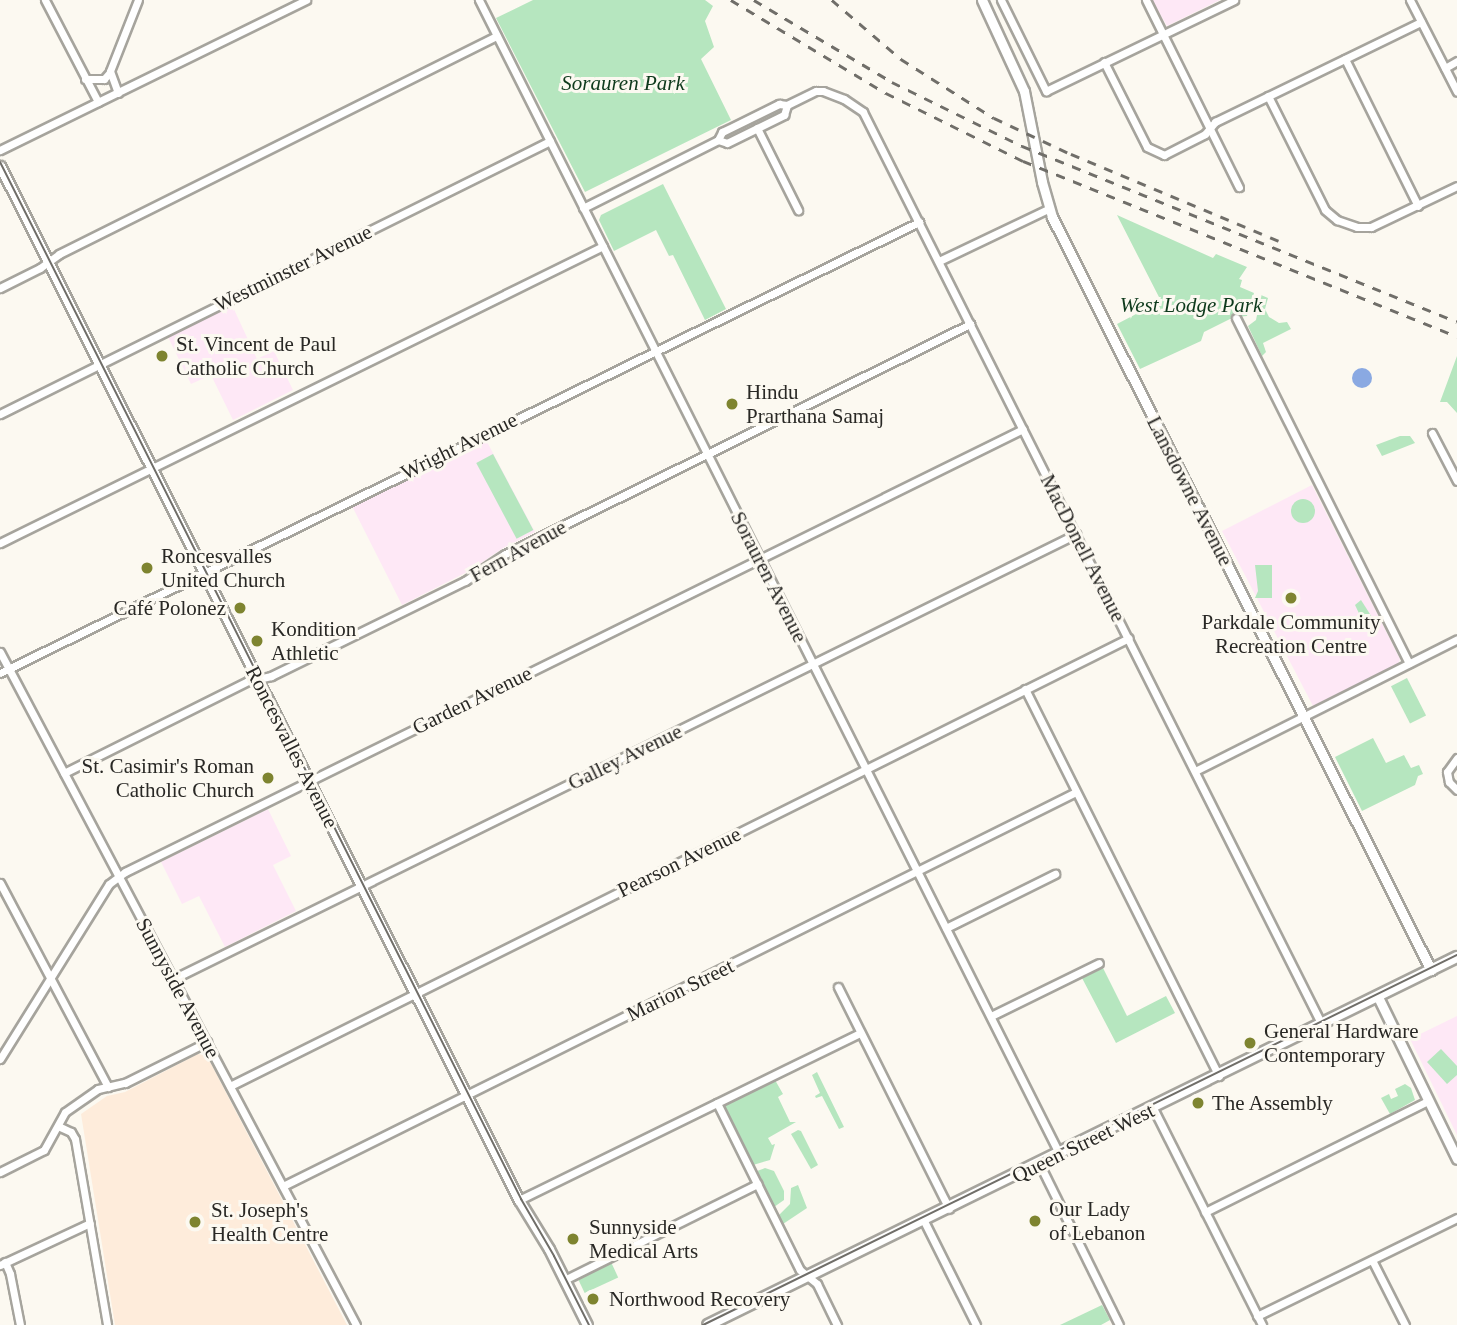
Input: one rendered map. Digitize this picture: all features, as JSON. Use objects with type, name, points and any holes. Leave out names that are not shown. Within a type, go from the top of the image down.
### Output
[{"type":"main road","name":"Queen Street West","points":[[708,1325],[1040,1165],[1457,957]]},
{"type":"street","points":[[45,0],[98,102]]},
{"type":"street","points":[[85,79],[104,79],[110,71],[138,0]]},
{"type":"street","points":[[0,150],[306,0]]},
{"type":"street","name":"Sorauren Avenue","points":[[479,0],[1060,1155]]},
{"type":"street","name":"Lansdowne Avenue","points":[[982,0],[1024,91],[1048,209],[1431,971]]},
{"type":"street","points":[[1001,0],[1046,91],[1234,0]]},
{"type":"street","points":[[1146,0],[1239,187]]},
{"type":"street","points":[[1410,0],[1457,92]]},
{"type":"street","points":[[1104,62],[1150,151],[1164,155],[1205,134],[1215,122],[1421,22]]},
{"type":"street","points":[[0,288],[88,239],[497,36]]},
{"type":"street","points":[[1345,59],[1418,206]]},
{"type":"street","points":[[1445,68],[1457,61]]},
{"type":"street","points":[[110,71],[118,93]]},
{"type":"street","name":"MacDonell Avenue","points":[[788,105],[816,91],[823,91],[863,112],[1322,1025]]},
{"type":"street","points":[[1268,96],[1330,216],[1349,225],[1371,227],[1457,186]]},
{"type":"street","points":[[583,208],[718,140],[722,132],[779,104],[788,105],[783,115],[727,143],[718,140]]},
{"type":"street","points":[[757,128],[798,210]]},
{"type":"street","name":"Westminster Avenue","points":[[0,414],[550,141]]},
{"type":"street","name":"Roncesvalles Avenue","points":[[0,167],[519,1200],[586,1325]]},
{"type":"street","points":[[939,261],[1048,209]]},
{"type":"street","name":"Wright Avenue","points":[[0,673],[655,349],[919,222]]},
{"type":"street","points":[[0,543],[603,246]]},
{"type":"street","points":[[1236,318],[1409,663]]},
{"type":"street","name":"Fern Avenue","points":[[64,773],[248,681],[258,680],[465,581],[505,554],[970,324]]},
{"type":"street","name":"Garden Avenue","points":[[0,1059],[109,884],[119,876],[1023,429]]},
{"type":"street","points":[[1432,433],[1457,481]]},
{"type":"street","name":"Galley Avenue","points":[[173,979],[1076,534]]},
{"type":"street","name":"Pearson Avenue","points":[[230,1086],[416,994],[462,968],[1129,638]]},
{"type":"street","points":[[1195,771],[1457,639]]},
{"type":"street","name":"Sunnyside Avenue","points":[[0,652],[356,1325]]},
{"type":"street","points":[[1025,689],[1219,1076]]},
{"type":"street","points":[[1457,758],[1447,772],[1449,782],[1457,790]]},
{"type":"street","name":"Marion Street","points":[[283,1186],[1076,792]]},
{"type":"street","points":[[946,928],[1055,874]]},
{"type":"street","points":[[0,883],[108,1087]]},
{"type":"street","points":[[991,1016],[1099,963]]},
{"type":"street","points":[[838,987],[949,1209]]},
{"type":"street","points":[[1378,997],[1457,1159]]},
{"type":"street","points":[[519,1200],[860,1033]]},
{"type":"street","points":[[0,1172],[44,1150],[65,1112],[98,1089],[125,1083],[207,1042]]},
{"type":"street","points":[[1205,1212],[1428,1101]]},
{"type":"street","points":[[717,1102],[800,1270],[817,1284],[837,1325]]},
{"type":"street","points":[[1153,1108],[1262,1325]]},
{"type":"street","points":[[58,1126],[71,1132],[75,1139],[107,1325]]},
{"type":"street","points":[[1040,1165],[1119,1325]]},
{"type":"street","points":[[564,1280],[757,1184]]},
{"type":"street","points":[[1257,1316],[1457,1218]]},
{"type":"street","points":[[924,1221],[976,1325]]},
{"type":"street","points":[[20,1325],[10,1274],[2,1264],[90,1223]]},
{"type":"street","points":[[1372,1260],[1405,1325]]},
{"type":"shaded area","points":[[1152,0],[1220,0],[1167,26]]},
{"type":"shaded area","points":[[232,305],[257,359],[274,351],[293,390],[233,420],[211,375],[191,384],[168,337]]},
{"type":"shaded area","points":[[486,440],[535,532],[503,548],[471,570],[402,605],[352,506]]},
{"type":"shaded area","points":[[1312,485],[1400,659],[1398,664],[1313,706],[1222,531]]},
{"type":"shaded area","points":[[268,809],[291,856],[273,865],[296,911],[225,947],[199,896],[182,904],[161,862]]},
{"type":"shaded area","points":[[1457,1016],[1457,1135],[1410,1039]]},
{"type":"shaded area","name":"St. Joseph's Health Centre","points":[[198,1054],[207,1056],[347,1325],[115,1325],[81,1114],[107,1096],[125,1092]]},
{"type":"green space","name":"Sorauren Park","points":[[533,0],[705,0],[713,6],[705,21],[714,47],[701,59],[731,120],[585,192],[496,18]]},
{"type":"green space","points":[[663,184],[726,309],[705,320],[673,255],[669,256],[656,230],[614,251],[599,220],[601,215]]},
{"type":"green space","name":"West Lodge Park","points":[[1117,215],[1213,258],[1216,254],[1247,267],[1239,279],[1242,280],[1240,287],[1254,293],[1247,316],[1234,317],[1204,332],[1201,341],[1140,369],[1117,324],[1161,301]]},
{"type":"green space","points":[[1261,295],[1268,298],[1265,309],[1269,317],[1279,323],[1287,322],[1291,329],[1263,343],[1266,352],[1262,356],[1248,326],[1256,320]]},
{"type":"green space","points":[[1457,356],[1457,413],[1447,402],[1440,402]]},
{"type":"green space","points":[[1400,436],[1410,436],[1415,443],[1382,456],[1376,445]]},
{"type":"green space","points":[[493,454],[533,530],[517,539],[476,463]]},
{"type":"green space","points":[[1298,499],[1308,499],[1315,506],[1315,516],[1308,523],[1298,523],[1291,516],[1291,506]]},
{"type":"green space","points":[[1255,565],[1272,565],[1272,598],[1255,598],[1258,591]]},
{"type":"green space","points":[[1361,600],[1377,625],[1367,630],[1355,605]]},
{"type":"green space","points":[[1407,678],[1426,715],[1410,724],[1391,686]]},
{"type":"green space","points":[[1373,738],[1386,763],[1404,755],[1411,768],[1419,765],[1423,774],[1418,776],[1415,785],[1362,811],[1335,757]]},
{"type":"green space","points":[[1103,968],[1127,1016],[1166,996],[1175,1013],[1116,1043],[1082,978]]},
{"type":"green space","points":[[1441,1049],[1457,1066],[1457,1075],[1447,1084],[1427,1062]]},
{"type":"green space","points":[[817,1072],[844,1127],[839,1129],[822,1096],[815,1096],[820,1093],[812,1075]]},
{"type":"green space","points":[[775,1080],[783,1094],[778,1097],[790,1122],[796,1122],[768,1138],[772,1145],[775,1144],[770,1160],[753,1165],[725,1107],[729,1102]]},
{"type":"green space","points":[[1405,1084],[1411,1088],[1415,1100],[1390,1114],[1381,1098],[1389,1094],[1391,1099],[1398,1096],[1395,1089]]},
{"type":"green space","points":[[801,1131],[818,1165],[811,1169],[791,1134]]},
{"type":"green space","points":[[765,1168],[774,1171],[784,1191],[784,1200],[774,1207],[757,1171]]},
{"type":"green space","points":[[798,1185],[807,1208],[783,1224],[779,1215],[790,1204],[791,1188]]},
{"type":"green space","points":[[611,1262],[618,1277],[585,1293],[577,1278]]},
{"type":"green space","points":[[1102,1305],[1110,1320],[1101,1325],[1060,1325]]},
{"type":"water","points":[[1362,368],[1369,371],[1372,378],[1369,385],[1362,388],[1355,385],[1352,378],[1355,371]]},
{"type":"tram line","points":[[0,162],[521,1199],[589,1325]]},
{"type":"tram line","points":[[703,1325],[1457,955]]},
{"type":"railway","points":[[731,0],[886,93],[1023,161],[1457,336]]},
{"type":"railway","points":[[754,0],[892,82],[1022,146],[1457,322]]},
{"type":"railway","points":[[832,0],[901,59],[994,118],[1071,154],[1286,244]]},
{"type":"place","name":"St. Vincent de Paul Catholic Church","points":[[162,356]]},
{"type":"place","name":"Hindu Prarthana Samaj","points":[[732,404]]},
{"type":"place","name":"Roncesvalles United Church","points":[[147,568]]},
{"type":"place","name":"Parkdale Community Recreation Centre","points":[[1291,598]]},
{"type":"place","name":"Café Polonez","points":[[240,608]]},
{"type":"place","name":"Kondition Athletic","points":[[257,641]]},
{"type":"place","name":"St. Casimir's Roman Catholic Church","points":[[268,778]]},
{"type":"place","name":"General Hardware Contemporary","points":[[1250,1043]]},
{"type":"place","name":"The Assembly","points":[[1198,1103]]},
{"type":"place","name":"Our Lady of Lebanon","points":[[1035,1221]]},
{"type":"place","name":"St. Joseph's Health Centre","points":[[195,1222]]},
{"type":"place","name":"Sunnyside Medical Arts","points":[[573,1239]]},
{"type":"place","name":"Northwood Recovery","points":[[593,1299]]}]
